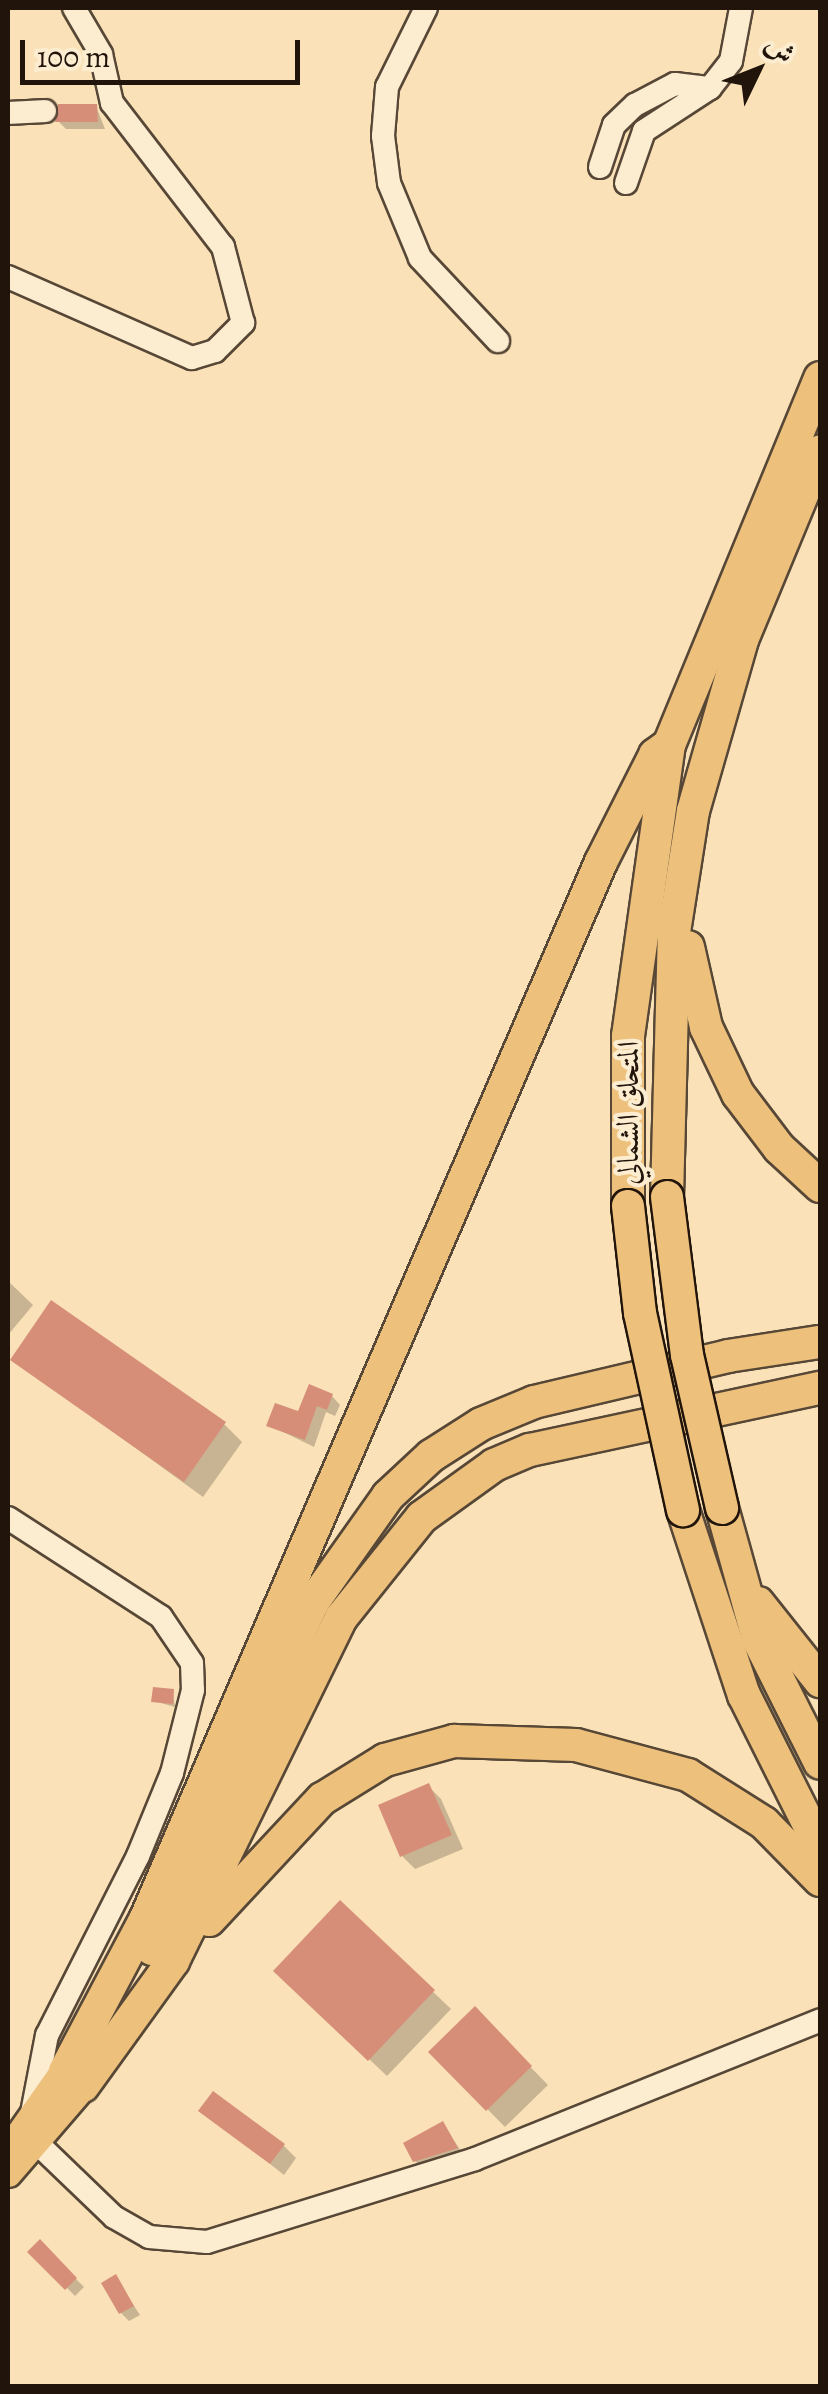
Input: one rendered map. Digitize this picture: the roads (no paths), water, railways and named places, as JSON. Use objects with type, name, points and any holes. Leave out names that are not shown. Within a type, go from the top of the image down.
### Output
[{"type":"highway","name":"المتحلق الشمالي","points":[[820,378],[669,745],[628,1036],[628,1206],[640,1312],[682,1510],[744,1695],[820,1847]]},
{"type":"highway","name":"المتحلق الشمالي","points":[[820,452],[742,640],[714,728],[678,893],[667,1197],[687,1354],[738,1569],[759,1641],[820,1763]]},
{"type":"highway","points":[[74,2078],[601,862],[655,755],[669,745]]},
{"type":"highway","points":[[678,893],[694,990],[738,1094],[778,1148],[820,1186]]},
{"type":"highway","points":[[74,2078],[154,1946],[313,1602],[388,1496],[431,1456],[481,1424],[534,1402],[710,1360],[820,1342]]},
{"type":"highway","points":[[173,1960],[341,1618],[422,1517],[494,1465],[530,1450],[820,1388]]},
{"type":"highway","points":[[738,1569],[797,1659],[820,1681]]},
{"type":"highway","points":[[74,2078],[173,1960],[322,1800],[385,1760],[454,1741],[576,1744],[688,1774],[764,1822],[820,1880]]},
{"type":"main road","points":[[8,2173],[34,2130],[74,2078]]},
{"type":"main road","points":[[8,2152],[34,2130]]},
{"type":"street","points":[[8,277],[192,358],[215,351],[243,324],[223,247],[112,103],[101,54],[74,8]]},
{"type":"street","points":[[426,8],[387,87],[383,136],[389,184],[420,258],[498,341]]},
{"type":"street","points":[[626,183],[644,131],[710,88],[736,48],[741,8]]},
{"type":"street","points":[[600,167],[614,125],[635,104],[676,84],[710,88]]},
{"type":"street","points":[[8,113],[45,111]]},
{"type":"street","points":[[8,1518],[161,1617],[192,1664],[193,1690],[172,1774],[138,1856],[40,2052],[34,2130],[114,2217],[149,2236],[207,2242],[475,2159],[820,2020]]}]
